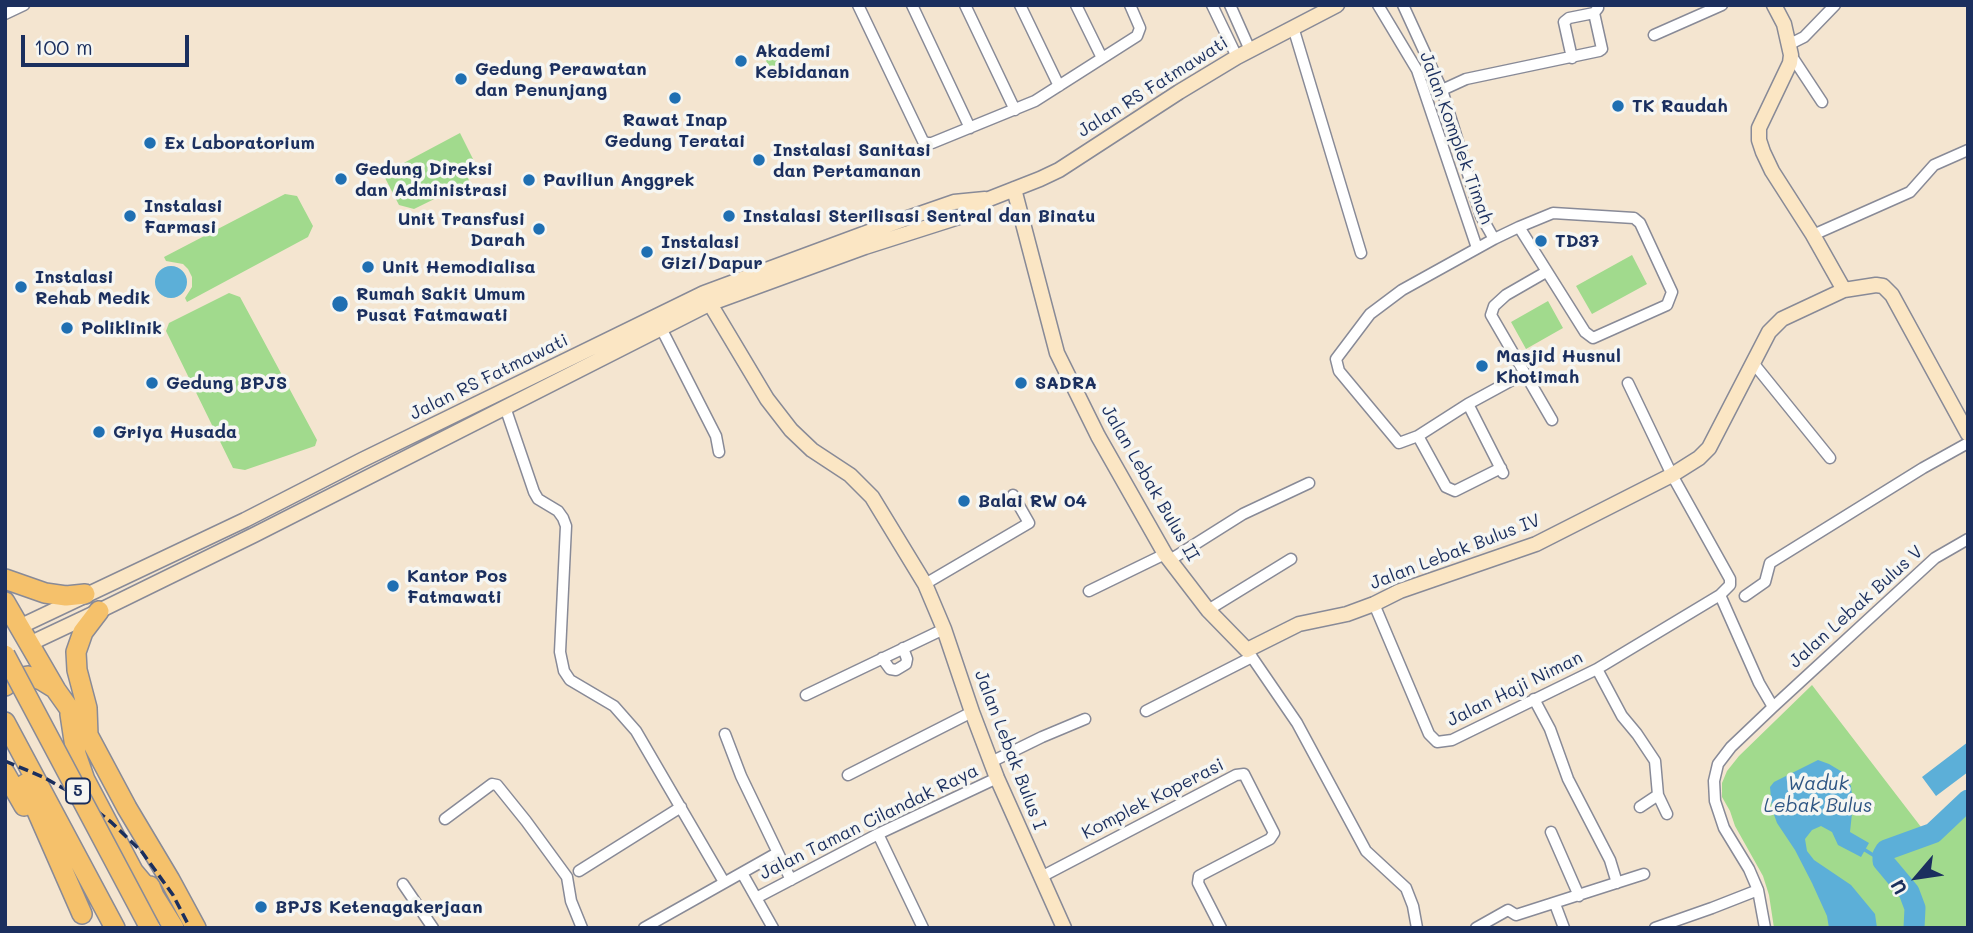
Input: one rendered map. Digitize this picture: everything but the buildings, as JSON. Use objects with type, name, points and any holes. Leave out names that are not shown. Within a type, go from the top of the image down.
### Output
[{"type":"highway","points":[[5,579],[45,593],[66,596],[85,594]]},
{"type":"highway","points":[[5,602],[56,690],[88,735],[196,928]]},
{"type":"highway","points":[[88,735],[87,708],[77,670],[76,652],[83,632],[99,611]]},
{"type":"highway","name":"5","points":[[5,655],[162,919]]},
{"type":"highway","points":[[5,686],[16,678],[28,676],[44,681],[56,690]]},
{"type":"highway","points":[[68,706],[76,754],[85,780],[133,871],[162,919]]},
{"type":"highway","name":"5","points":[[5,722],[116,928]]},
{"type":"highway","points":[[5,737],[85,921]]},
{"type":"highway","points":[[5,773],[85,921]]},
{"type":"highway","points":[[127,808],[162,919]]},
{"type":"street","points":[[5,14],[24,5]]},
{"type":"street","points":[[858,5],[923,141],[932,143],[1035,102],[1136,36],[1140,29],[1130,5]]},
{"type":"street","points":[[912,5],[970,128]]},
{"type":"street","points":[[965,5],[1015,110]]},
{"type":"street","points":[[1020,5],[1059,86]]},
{"type":"street","points":[[1076,5],[1102,58]]},
{"type":"street","points":[[1212,5],[1243,54]]},
{"type":"street","points":[[1230,5],[1243,54]]},
{"type":"street","name":"Jalan RS Fatmawati","points":[[24,635],[85,594],[246,520],[362,460],[707,298],[884,233],[959,217],[989,199],[1059,170],[1243,54],[1337,5]]},
{"type":"street","name":"Jalan Komplek Timah","points":[[1378,5],[1417,70],[1477,248]]},
{"type":"street","name":"Jalan Komplek Timah","points":[[1403,5],[1442,90],[1481,216],[1494,239]]},
{"type":"street","points":[[1654,35],[1722,5]]},
{"type":"street","points":[[1774,5],[1784,24],[1791,50],[1822,102]]},
{"type":"street","points":[[1835,5],[1791,50],[1790,63],[1759,128],[1759,140],[1772,170],[1843,290]]},
{"type":"street","points":[[1442,90],[1466,79],[1572,58],[1602,49],[1596,9],[1564,22],[1572,58]]},
{"type":"street","points":[[1293,27],[1361,253]]},
{"type":"street","points":[[1812,235],[1910,192],[1934,165],[1968,150]]},
{"type":"street","name":"Jalan Lebak Bulus II","points":[[1014,189],[1056,353],[1098,436],[1167,557],[1208,610],[1249,653],[1297,723],[1366,851],[1406,888],[1417,928]]},
{"type":"street","name":"Jalan Komplek Timah","points":[[1519,227],[1585,332],[1593,338],[1668,306],[1672,292],[1640,223],[1634,218],[1553,213],[1519,227],[1494,239],[1402,290],[1370,314],[1336,359],[1339,371],[1399,443],[1418,436],[1468,404],[1525,373]]},
{"type":"street","points":[[1468,221],[1481,216]]},
{"type":"street","points":[[1546,272],[1506,296],[1494,306],[1491,315],[1552,420]]},
{"type":"street","name":"Jalan Lebak Bulus IV","points":[[1249,653],[1299,624],[1347,614],[1400,592],[1536,544],[1699,458],[1709,448],[1769,332],[1782,319],[1843,290],[1876,285],[1888,290],[1966,426]]},
{"type":"street","name":"Jalan RS Fatmawati","points":[[24,635],[99,611],[661,328],[707,298]]},
{"type":"street","name":"Jalan Lebak Bulus I","points":[[707,298],[767,399],[791,430],[812,450],[850,475],[872,497],[925,584],[944,629],[997,778],[1064,928]]},
{"type":"street","points":[[661,328],[716,436],[719,452]]},
{"type":"street","points":[[1754,364],[1830,458]]},
{"type":"street","points":[[1628,383],[1672,474]]},
{"type":"street","points":[[1418,436],[1446,487],[1455,491],[1502,471],[1468,404]]},
{"type":"street","points":[[505,407],[534,492],[538,499],[558,511],[566,526],[560,652],[564,671],[570,680],[614,706],[636,731],[724,882]]},
{"type":"street","points":[[1745,596],[1765,582],[1770,563],[1968,443]]},
{"type":"street","points":[[362,460],[371,475]]},
{"type":"street","name":"Jalan Haji Niman","points":[[1374,604],[1429,734],[1437,742],[1452,740],[1597,669],[1720,595],[1730,585],[1730,579],[1672,474]]},
{"type":"street","points":[[1089,591],[1167,557],[1243,514],[1309,482]]},
{"type":"street","points":[[925,584],[1029,523],[1013,495]]},
{"type":"street","name":"Jalan Lebak Bulus V","points":[[1765,928],[1758,890],[1749,869],[1724,828],[1715,801],[1714,781],[1718,764],[1731,747],[1773,707],[1935,558],[1968,539]]},
{"type":"street","points":[[1208,610],[1291,559]]},
{"type":"street","points":[[1720,595],[1759,683],[1773,707]]},
{"type":"street","points":[[806,695],[944,629]]},
{"type":"street","points":[[882,658],[890,669],[896,670],[906,664],[903,648]]},
{"type":"street","points":[[1146,711],[1249,653]]},
{"type":"street","points":[[1597,669],[1622,716],[1655,761],[1658,795],[1667,814]]},
{"type":"street","points":[[1534,699],[1550,729],[1573,790],[1610,860],[1617,883]]},
{"type":"street","points":[[848,775],[972,712]]},
{"type":"street","points":[[991,762],[1085,719]]},
{"type":"street","points":[[724,734],[791,880]]},
{"type":"street","name":"Komplek Koperasi","points":[[1041,877],[1236,775],[1244,774],[1274,833],[1270,839],[1199,876],[1198,883],[1221,928]]},
{"type":"street","name":"Jalan Taman Cilandak Raya","points":[[756,898],[878,834],[997,778]]},
{"type":"street","points":[[445,820],[496,785],[567,877],[571,901],[582,928]]},
{"type":"street","points":[[1640,807],[1658,795]]},
{"type":"street","points":[[579,871],[681,807]]},
{"type":"street","points":[[1551,832],[1579,896]]},
{"type":"street","points":[[878,834],[923,928]]},
{"type":"street","name":"Jalan Taman Cilandak Raya","points":[[643,928],[777,853]]},
{"type":"street","points":[[742,873],[773,928]]},
{"type":"street","points":[[1476,928],[1508,910],[1516,915],[1644,874]]},
{"type":"street","points":[[402,884],[433,928]]},
{"type":"street","points":[[1655,928],[1758,890]]},
{"type":"street","points":[[1555,904],[1564,928]]},
{"type":"green space","points":[[774,47],[787,73],[775,78],[762,53]]},
{"type":"green space","points":[[460,133],[475,163],[468,176],[469,182],[414,209],[399,205],[383,174]]},
{"type":"green space","points":[[285,194],[297,196],[313,226],[308,237],[187,302],[185,298],[192,287],[192,277],[188,269],[183,264],[166,261],[164,257]]},
{"type":"green space","points":[[1632,255],[1647,284],[1592,314],[1576,286]]},
{"type":"green space","points":[[229,293],[240,297],[317,440],[315,446],[245,470],[233,468],[166,331],[169,323]]},
{"type":"green space","points":[[1548,301],[1563,328],[1526,349],[1511,322]]},
{"type":"green space","points":[[1812,685],[1931,840],[1967,815],[1968,928],[1774,928],[1763,876],[1722,797],[1722,783],[1727,771],[1739,756]]},
{"type":"water","points":[[171,266],[183,270],[187,282],[183,294],[171,298],[159,294],[155,282],[159,270]]},
{"type":"water","points":[[1968,742],[1968,772],[1936,796],[1922,777]]},
{"type":"water","name":"Waduk Lebak Bulus","points":[[1818,760],[1844,773],[1851,786],[1853,804],[1850,832],[1869,843],[1861,857],[1838,845],[1832,832],[1821,826],[1812,830],[1805,839],[1807,851],[1814,860],[1851,885],[1875,914],[1877,928],[1829,928],[1827,916],[1812,883],[1777,823],[1772,809],[1770,787],[1774,782]]},
{"type":"waterway","points":[[1914,928],[1915,908],[1909,892],[1883,861],[1883,855],[1886,850],[1933,833],[1968,800]]},
{"type":"waterway","points":[[1865,850],[1883,861]]},
{"type":"railway","points":[[5,761],[43,777],[79,797],[111,822],[142,852],[173,895],[190,928]]},
{"type":"place","name":"Akademi Kebidanan","points":[[741,61]]},
{"type":"place","name":"Gedung Perawatan dan Penunjang","points":[[461,79]]},
{"type":"place","name":"Rawat Inap Gedung Teratai","points":[[675,98]]},
{"type":"place","name":"TK Raudah","points":[[1618,106]]},
{"type":"place","name":"Ex Laboratorium","points":[[150,143]]},
{"type":"place","name":"Instalasi Sanitasi dan Pertamanan","points":[[759,160]]},
{"type":"place","name":"Gedung Direksi dan Administrasi","points":[[341,179]]},
{"type":"place","name":"Paviliun Anggrek","points":[[529,180]]},
{"type":"place","name":"Instalasi Farmasi","points":[[130,216]]},
{"type":"place","name":"Instalasi Sterilisasi Sentral dan Binatu","points":[[729,216]]},
{"type":"place","name":"Unit Transfusi Darah","points":[[539,229]]},
{"type":"place","name":"TD37","points":[[1541,241]]},
{"type":"place","name":"Instalasi Gizi/Dapur","points":[[647,252]]},
{"type":"place","name":"Unit Hemodialisa","points":[[368,267]]},
{"type":"place","name":"Instalasi Rehab Medik","points":[[21,287]]},
{"type":"place","name":"Rumah Sakit Umum Pusat Fatmawati","points":[[340,304]]},
{"type":"place","name":"Poliklinik","points":[[67,328]]},
{"type":"place","name":"Masjid Husnul Khotimah","points":[[1482,366]]},
{"type":"place","name":"Gedung BPJS","points":[[152,383]]},
{"type":"place","name":"SADRA","points":[[1021,383]]},
{"type":"place","name":"Griya Husada","points":[[99,432]]},
{"type":"place","name":"Balai RW 04","points":[[964,501]]},
{"type":"place","name":"Kantor Pos Fatmawati","points":[[393,586]]},
{"type":"place","name":"BPJS Ketenagakerjaan","points":[[261,907]]}]
